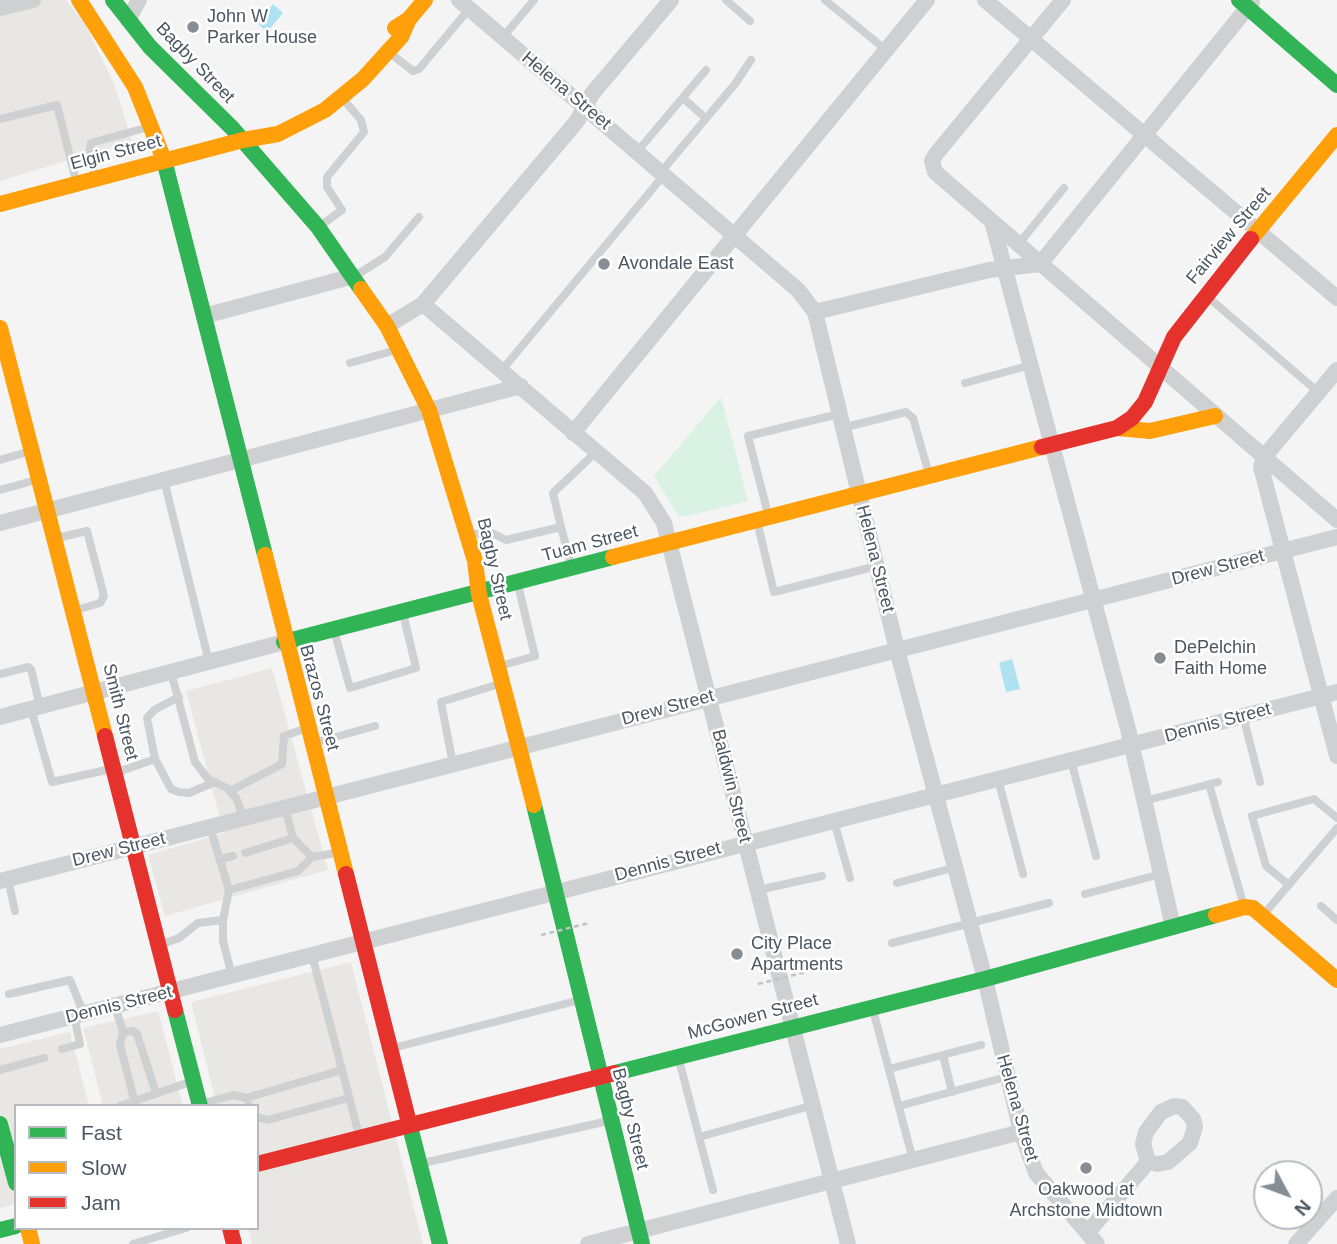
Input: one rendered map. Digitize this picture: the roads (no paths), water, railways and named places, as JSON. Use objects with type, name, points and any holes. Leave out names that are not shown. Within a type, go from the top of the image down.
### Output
[{"type":"main road","name":"Brazos Street","points":[[79,0],[135,87],[164,160],[284,642],[440,1244]]},
{"type":"main road","name":"Bagby Street","points":[[113,0],[150,47],[243,140],[318,227],[387,326],[429,410],[467,534],[479,594],[556,891],[580,1000],[641,1237]]},
{"type":"main road","points":[[243,140],[263,124],[314,96],[409,19],[425,0]]},
{"type":"main road","points":[[1247,3],[1337,85]]},
{"type":"main road","name":"Elgin Street","points":[[0,204],[243,140],[278,134],[325,110],[341,97],[388,52],[409,19]]},
{"type":"main road","name":"Fairview Street","points":[[1160,368],[1174,337],[1205,295],[1337,135]]},
{"type":"main road","name":"Smith Street","points":[[0,328],[5,366],[32,450],[199,1104]]},
{"type":"main road","name":"Tuam Street","points":[[284,642],[518,584],[859,492],[1117,429],[1132,418],[1145,401],[1160,368]]},
{"type":"main road","points":[[1117,429],[1150,431],[1215,416]]},
{"type":"main road","points":[[1255,911],[1337,980]]},
{"type":"main road","name":"McGowen Street","points":[[259,1163],[873,1007],[1173,927],[1255,911]]},
{"type":"main road","points":[[0,1124],[14,1174]]},
{"type":"street","points":[[0,8],[33,0]]},
{"type":"street","points":[[128,20],[139,0]]},
{"type":"street","points":[[387,326],[423,304],[578,121],[593,94],[671,0]]},
{"type":"street","points":[[573,433],[927,0]]},
{"type":"street","points":[[985,0],[1337,298]]},
{"type":"street","points":[[1063,0],[936,154],[932,167],[1017,246],[1337,520]]},
{"type":"street","points":[[815,312],[1006,268],[1040,264],[1146,137],[1247,3]]},
{"type":"street","name":"Helena Street","points":[[464,4],[798,290],[815,312],[897,650],[971,923],[1021,1132],[1036,1173],[1093,1238]]},
{"type":"street","points":[[993,225],[1132,746],[1173,927]]},
{"type":"street","points":[[204,316],[354,276]]},
{"type":"street","name":"Baldwin Street","points":[[423,304],[645,493],[656,507],[670,542],[792,1026],[834,1180],[848,1244]]},
{"type":"street","points":[[1337,370],[1264,457],[1261,467],[1282,551],[1329,694],[1337,756]]},
{"type":"street","points":[[0,523],[521,386]]},
{"type":"street","name":"Drew Street","points":[[4,880],[1337,537]]},
{"type":"street","name":"Tuam Street","points":[[0,717],[284,642]]},
{"type":"street","name":"Dennis Street","points":[[0,1035],[1329,694]]},
{"type":"street","points":[[588,1244],[641,1237],[834,1180],[1021,1132]]},
{"type":"street","points":[[1093,1238],[1148,1162]]},
{"type":"street","points":[[1296,1244],[1336,1200]]},
{"type":"lane","points":[[503,37],[534,0]]},
{"type":"lane","points":[[726,0],[750,21]]},
{"type":"lane","points":[[825,0],[886,50]]},
{"type":"lane","points":[[388,52],[413,71],[419,69],[464,4]]},
{"type":"lane","points":[[502,370],[735,84],[751,60]]},
{"type":"lane","points":[[637,152],[706,70]]},
{"type":"lane","points":[[318,227],[342,210],[327,187],[327,177],[364,132],[361,120],[341,97]]},
{"type":"lane","points":[[683,98],[701,114]]},
{"type":"lane","points":[[0,119],[57,105],[77,184]]},
{"type":"lane","points":[[96,179],[89,154],[91,143],[151,126]]},
{"type":"lane","points":[[1017,246],[1064,188]]},
{"type":"lane","points":[[354,276],[385,257],[419,217]]},
{"type":"lane","points":[[1205,295],[1318,393]]},
{"type":"lane","points":[[350,363],[398,349]]},
{"type":"lane","points":[[965,383],[1031,365]]},
{"type":"lane","points":[[877,566],[774,592],[748,436],[906,412],[913,418],[930,475]]},
{"type":"lane","points":[[0,460],[32,450]]},
{"type":"lane","points":[[573,569],[553,493],[596,452]]},
{"type":"lane","points":[[0,490],[39,479]]},
{"type":"lane","points":[[164,480],[209,662]]},
{"type":"lane","points":[[467,534],[492,533],[506,540],[561,527]]},
{"type":"lane","points":[[54,538],[87,531],[104,596],[100,603],[74,611]]},
{"type":"lane","points":[[453,764],[441,702],[535,656],[518,584]]},
{"type":"lane","points":[[334,629],[350,688],[416,668],[403,613]]},
{"type":"lane","points":[[0,674],[28,667],[32,669],[35,708],[52,782],[115,771],[155,759]]},
{"type":"lane","points":[[171,672],[195,762],[208,779],[230,791],[236,798],[244,818]]},
{"type":"lane","points":[[179,697],[154,710],[147,718],[155,759],[171,789],[189,793],[215,782]]},
{"type":"lane","points":[[1243,716],[1260,782]]},
{"type":"lane","points":[[230,791],[282,764],[284,736],[309,736],[375,726]]},
{"type":"lane","points":[[1071,760],[1096,856]]},
{"type":"lane","points":[[998,779],[1023,874]]},
{"type":"lane","points":[[1144,801],[1214,783],[1255,911],[1289,885],[1337,828]]},
{"type":"lane","points":[[1289,885],[1266,866],[1252,816],[1314,799],[1337,818]]},
{"type":"lane","points":[[285,807],[293,838],[312,858]]},
{"type":"lane","points":[[834,821],[850,878]]},
{"type":"lane","points":[[210,827],[229,890],[222,920],[223,941],[232,976]]},
{"type":"lane","points":[[244,853],[293,838]]},
{"type":"lane","points":[[229,890],[298,871],[312,858],[339,852]]},
{"type":"lane","points":[[220,859],[233,856]]},
{"type":"lane","points":[[897,883],[956,867]]},
{"type":"lane","points":[[1085,894],[1161,874]]},
{"type":"lane","points":[[758,890],[822,876]]},
{"type":"lane","points":[[4,880],[15,911]]},
{"type":"lane","points":[[892,943],[1049,903]]},
{"type":"lane","points":[[1321,906],[1337,920]]},
{"type":"lane","points":[[159,944],[179,938],[198,923],[222,920]]},
{"type":"lane","points":[[312,955],[359,1138]]},
{"type":"lane","points":[[9,994],[71,980],[79,1015],[80,1044],[62,1049]]},
{"type":"lane","points":[[390,1049],[580,1000]]},
{"type":"lane","points":[[115,1006],[123,1032],[120,1045],[134,1099]]},
{"type":"lane","points":[[873,1007],[913,1160]]},
{"type":"lane","points":[[123,1032],[133,1031],[137,1034],[156,1093]]},
{"type":"lane","points":[[889,1069],[981,1045]]},
{"type":"lane","points":[[943,1055],[952,1092]]},
{"type":"lane","points":[[678,1057],[713,1190]]},
{"type":"lane","points":[[0,1070],[44,1058]]},
{"type":"lane","points":[[202,1104],[234,1095],[248,1104],[342,1070]]},
{"type":"lane","points":[[899,1107],[1006,1077]]},
{"type":"lane","points":[[124,1104],[193,1081]]},
{"type":"lane","points":[[259,1118],[267,1120],[349,1098]]},
{"type":"lane","points":[[699,1137],[814,1105]]},
{"type":"lane","points":[[420,1164],[611,1121]]},
{"type":"lane","points":[[133,1244],[179,1230]]},
{"type":"water","points":[[273,4],[283,13],[267,32],[257,23]]},
{"type":"water","points":[[1012,659],[1020,689],[1006,692],[999,663]]},
{"type":"place","name":"John W Parker House","points":[[193,27]]},
{"type":"place","name":"Avondale East","points":[[604,264]]},
{"type":"place","name":"DePelchin Faith Home","points":[[1160,658]]},
{"type":"place","name":"City Place Apartments","points":[[737,954]]},
{"type":"place","name":"Oakwood at Archstone Midtown","points":[[1086,1168]]}]
